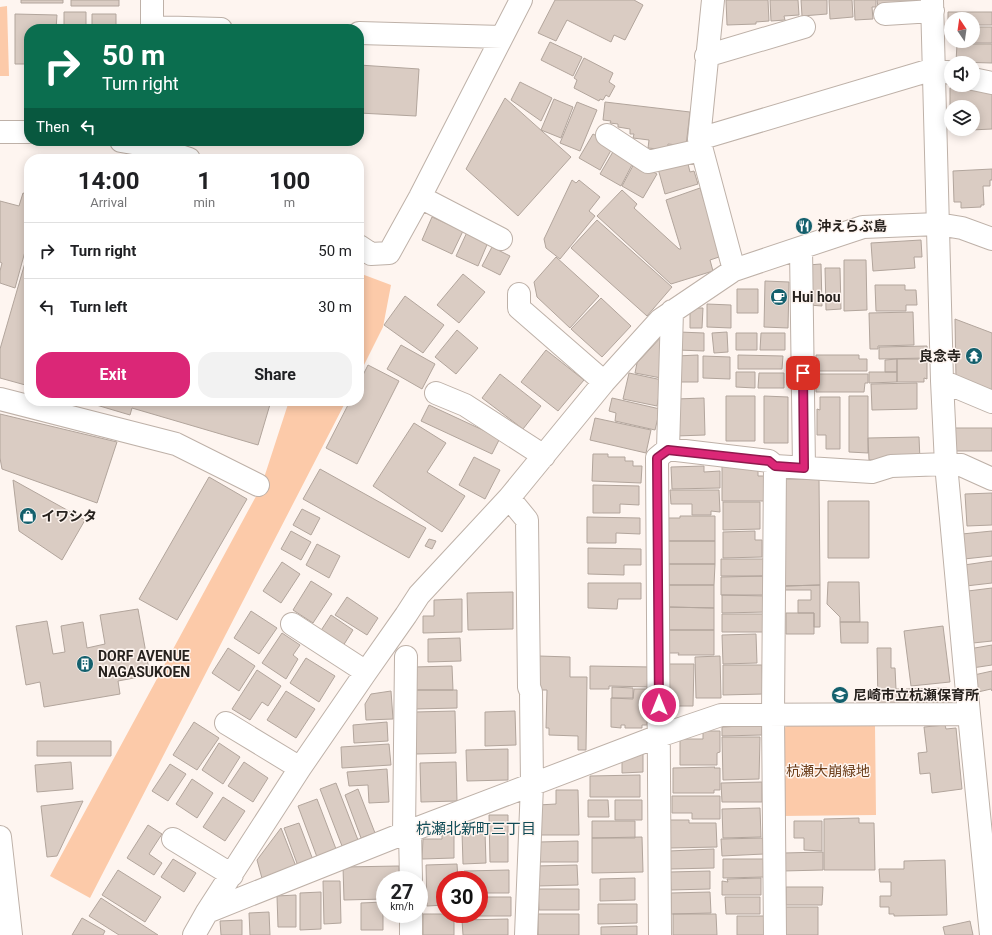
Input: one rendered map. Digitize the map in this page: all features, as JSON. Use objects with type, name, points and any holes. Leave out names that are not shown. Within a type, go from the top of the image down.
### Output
[{"type":"street","points":[[152,0],[152,24]]},
{"type":"street","points":[[365,250],[389,252],[420,197],[521,0]]},
{"type":"street","points":[[713,0],[706,56],[700,145],[734,270]]},
{"type":"street","points":[[884,14],[932,5],[942,71],[938,224],[942,381],[946,464],[991,935]]},
{"type":"street","points":[[706,56],[804,27]]},
{"type":"street","points":[[364,33],[502,37]]},
{"type":"street","points":[[607,135],[648,162],[942,71]]},
{"type":"street","points":[[980,80],[992,83]]},
{"type":"street","points":[[0,132],[24,132]]},
{"type":"street","points":[[155,146],[176,154]]},
{"type":"street","points":[[420,197],[501,239]]},
{"type":"street","points":[[194,935],[300,768],[419,595],[509,498],[604,382],[660,320],[734,270],[863,227],[938,224],[962,228],[992,239]]},
{"type":"street","points":[[801,248],[804,468]]},
{"type":"street","points":[[519,294],[519,308],[604,382]]},
{"type":"street","points":[[668,450],[672,311]]},
{"type":"street","points":[[942,381],[992,402]]},
{"type":"street","points":[[436,393],[465,405],[544,456]]},
{"type":"street","points":[[0,399],[24,405]]},
{"type":"street","points":[[27,406],[176,444],[258,485]]},
{"type":"street","points":[[660,935],[657,458],[668,450],[769,461],[775,466],[872,472],[891,466],[946,464],[961,465],[992,479]]},
{"type":"street","points":[[775,466],[773,715],[775,935]]},
{"type":"street","points":[[509,498],[527,520],[532,785],[526,935]]},
{"type":"street","points":[[292,624],[366,672]]},
{"type":"street","points":[[406,657],[407,832],[409,871]]},
{"type":"street","points":[[208,912],[407,832],[659,736],[722,715],[969,714]]},
{"type":"street","points":[[226,723],[300,768]]},
{"type":"street","points":[[0,837],[7,932]]},
{"type":"street","points":[[173,839],[232,875]]},
{"type":"street","points":[[411,923],[411,935]]},
{"type":"green space","points":[[7,6],[9,76],[0,76],[0,7]]},
{"type":"green space","points":[[364,275],[391,285],[383,327],[364,365]]},
{"type":"green space","points":[[287,406],[343,406],[90,898],[50,876],[261,487]]},
{"type":"green space","name":"杭瀬大崩緑地","points":[[787,726],[875,726],[876,815],[782,816],[780,731]]},
{"type":"building","points":[[21,0],[63,0],[63,3],[21,3]]},
{"type":"building","points":[[71,0],[119,0],[119,6],[71,6]]},
{"type":"building","points":[[555,0],[634,0],[643,5],[625,40],[614,35],[611,42],[567,20],[556,41],[538,33]]},
{"type":"building","points":[[726,0],[768,0],[769,21],[756,22],[756,24],[727,25]]},
{"type":"building","points":[[770,0],[798,0],[799,15],[784,16],[785,20],[771,21]]},
{"type":"building","points":[[801,0],[827,0],[827,14],[802,16]]},
{"type":"building","points":[[829,0],[852,0],[853,17],[830,19]]},
{"type":"building","points":[[854,0],[876,0],[876,7],[872,7],[873,19],[855,20]]},
{"type":"building","points":[[877,0],[915,0],[916,4],[878,7]]},
{"type":"building","points":[[64,12],[86,12],[86,24],[64,24]]},
{"type":"building","points":[[980,12],[992,12],[992,25],[980,25]]},
{"type":"building","points":[[15,14],[57,15],[56,24],[24,24],[24,64],[15,64]]},
{"type":"building","points":[[92,14],[116,14],[116,24],[92,24]]},
{"type":"building","points":[[980,27],[992,27],[992,43],[980,43]]},
{"type":"building","points":[[550,42],[582,57],[573,76],[541,60]]},
{"type":"building","points":[[980,44],[992,44],[992,63],[980,63],[980,56],[956,56],[957,48],[980,48]]},
{"type":"building","points":[[584,58],[613,73],[609,82],[615,86],[609,97],[606,95],[603,100],[600,99],[599,101],[574,88],[577,80],[574,78]]},
{"type":"building","points":[[364,65],[419,69],[416,116],[364,113]]},
{"type":"building","points":[[520,82],[552,98],[541,121],[511,100]]},
{"type":"building","points":[[980,88],[992,91],[992,129],[980,130],[980,100],[950,100],[950,92],[980,92]]},
{"type":"building","points":[[505,98],[571,157],[518,216],[466,169]]},
{"type":"building","points":[[554,99],[573,107],[561,138],[541,130]]},
{"type":"building","points":[[577,102],[597,110],[580,151],[560,143]]},
{"type":"building","points":[[605,102],[690,112],[686,146],[668,144],[667,150],[648,148],[649,140],[633,138],[634,134],[630,134],[630,129],[618,127],[618,124],[603,120]]},
{"type":"building","points":[[593,134],[614,145],[600,170],[579,158]]},
{"type":"building","points":[[614,150],[634,161],[621,186],[600,174]]},
{"type":"building","points":[[635,162],[657,174],[643,198],[622,186]]},
{"type":"building","points":[[688,164],[690,172],[694,171],[698,184],[665,194],[657,165]]},
{"type":"building","points":[[992,169],[992,180],[990,180],[990,186],[983,186],[984,205],[981,205],[981,207],[961,208],[961,202],[954,202],[953,171]]},
{"type":"building","points":[[572,180],[576,183],[579,180],[600,197],[589,211],[595,216],[560,259],[546,248],[544,239]]},
{"type":"building","points":[[700,188],[722,256],[710,260],[713,271],[671,284],[597,216],[622,190],[637,204],[634,208],[679,249],[681,249],[666,200]]},
{"type":"building","points":[[24,193],[24,255],[15,288],[0,283],[2,263],[0,262],[0,201],[19,206]]},
{"type":"building","points":[[432,217],[463,231],[452,254],[422,240]]},
{"type":"building","points":[[597,220],[672,287],[647,316],[571,248]]},
{"type":"building","points":[[468,230],[489,240],[478,266],[456,256]]},
{"type":"building","points":[[921,240],[922,257],[914,257],[915,268],[873,271],[871,243]]},
{"type":"building","points":[[492,247],[510,256],[500,275],[482,266]]},
{"type":"building","points":[[556,257],[599,296],[570,328],[537,297],[534,282]]},
{"type":"building","points":[[844,260],[866,260],[867,310],[844,311]]},
{"type":"building","points":[[821,264],[822,306],[809,305],[808,265]]},
{"type":"building","points":[[24,266],[24,385],[0,378],[0,349]]},
{"type":"building","points":[[825,268],[840,268],[841,309],[826,310]]},
{"type":"building","points":[[463,274],[485,292],[459,323],[437,305]]},
{"type":"building","points":[[765,281],[789,282],[788,328],[764,327]]},
{"type":"building","points":[[875,285],[905,285],[905,290],[916,290],[917,305],[906,305],[906,311],[876,311]]},
{"type":"building","points":[[737,289],[758,289],[758,313],[737,313]]},
{"type":"building","points":[[405,296],[444,325],[423,353],[384,325]]},
{"type":"building","points":[[601,298],[631,326],[602,357],[571,329]]},
{"type":"building","points":[[707,304],[731,305],[731,328],[707,327]]},
{"type":"building","points":[[690,308],[703,308],[702,328],[690,328]]},
{"type":"building","points":[[913,312],[914,345],[878,346],[878,349],[870,349],[869,313]]},
{"type":"building","name":"良念寺","points":[[955,319],[992,333],[992,395],[956,379]]},
{"type":"building","points":[[457,330],[478,348],[456,374],[435,357]]},
{"type":"building","points":[[679,332],[704,333],[704,351],[678,350]]},
{"type":"building","points":[[727,332],[728,352],[714,353],[712,333]]},
{"type":"building","points":[[736,333],[757,333],[757,350],[736,350]]},
{"type":"building","points":[[761,333],[785,333],[785,350],[760,350]]},
{"type":"building","points":[[661,337],[661,378],[635,373],[637,363]]},
{"type":"building","points":[[401,345],[435,364],[422,389],[387,369]]},
{"type":"building","points":[[927,346],[927,358],[879,359],[879,347]]},
{"type":"building","points":[[546,350],[584,380],[558,411],[521,382]]},
{"type":"building","points":[[698,355],[698,382],[676,382],[676,356]]},
{"type":"building","points":[[738,355],[783,356],[782,369],[738,369]]},
{"type":"building","points":[[816,355],[859,355],[859,359],[867,359],[867,371],[816,371]]},
{"type":"building","points":[[703,356],[730,357],[730,379],[703,378]]},
{"type":"building","points":[[897,359],[927,359],[927,379],[924,378],[924,382],[897,382]]},
{"type":"building","points":[[897,359],[897,372],[885,372],[885,360]]},
{"type":"building","points":[[368,365],[399,381],[357,464],[326,448],[347,406],[364,406],[364,373]]},
{"type":"building","points":[[736,372],[755,372],[755,388],[736,387]]},
{"type":"building","points":[[869,372],[897,372],[897,382],[869,383]]},
{"type":"building","points":[[629,373],[662,380],[657,406],[623,399]]},
{"type":"building","points":[[759,373],[784,373],[784,388],[758,388]]},
{"type":"building","points":[[500,374],[541,406],[523,429],[482,398]]},
{"type":"building","points":[[816,374],[868,374],[868,383],[865,383],[864,392],[816,392]]},
{"type":"building","points":[[917,383],[917,409],[872,410],[871,384]]},
{"type":"building","points":[[726,396],[755,396],[755,441],[726,441]]},
{"type":"building","points":[[764,396],[788,397],[788,443],[764,443]]},
{"type":"building","points":[[849,396],[868,396],[868,453],[849,452]]},
{"type":"building","points":[[820,397],[840,397],[840,449],[826,449],[826,435],[817,435],[817,409],[820,410]]},
{"type":"building","points":[[612,398],[660,409],[655,430],[615,421],[616,413],[609,411]]},
{"type":"building","points":[[704,398],[705,435],[676,436],[676,399]]},
{"type":"building","points":[[429,405],[500,438],[492,454],[421,421]]},
{"type":"building","points":[[100,406],[270,406],[258,445],[132,408],[130,415]]},
{"type":"building","points":[[0,414],[117,442],[97,503],[2,469],[0,458]]},
{"type":"building","points":[[595,418],[651,430],[646,453],[590,440]]},
{"type":"building","points":[[414,423],[446,443],[427,472],[465,496],[442,532],[373,486]]},
{"type":"building","points":[[954,428],[992,428],[992,451],[954,451]]},
{"type":"building","points":[[919,437],[920,460],[869,460],[868,438]]},
{"type":"building","points":[[593,454],[608,454],[608,457],[625,457],[625,461],[633,461],[633,466],[642,466],[641,483],[592,481]]},
{"type":"building","points":[[474,457],[500,470],[485,499],[459,485]]},
{"type":"building","points":[[722,464],[758,467],[758,476],[765,476],[765,501],[722,501]]},
{"type":"building","points":[[704,466],[704,472],[720,471],[720,488],[672,489],[671,467]]},
{"type":"building","points":[[320,469],[426,528],[409,558],[303,499]]},
{"type":"building","points":[[209,477],[247,499],[177,620],[139,599]]},
{"type":"building","points":[[785,479],[819,479],[820,585],[785,586]]},
{"type":"building","points":[[13,480],[85,520],[62,560],[19,531]]},
{"type":"building","points":[[593,485],[639,486],[639,505],[620,504],[620,513],[593,513]]},
{"type":"building","points":[[670,490],[719,490],[720,512],[711,511],[711,515],[692,515],[692,504],[671,504]]},
{"type":"building","points":[[992,493],[992,525],[967,526],[965,494]]},
{"type":"building","points":[[828,501],[869,501],[869,558],[828,558]]},
{"type":"building","points":[[723,502],[760,502],[760,529],[723,530]]},
{"type":"building","points":[[302,509],[320,518],[311,535],[293,525]]},
{"type":"building","points":[[680,516],[715,516],[715,541],[668,541],[668,518],[680,518]]},
{"type":"building","points":[[587,517],[640,518],[640,534],[616,533],[616,543],[587,543]]},
{"type":"building","points":[[291,531],[311,542],[301,560],[281,549]]},
{"type":"building","points":[[755,531],[755,540],[762,540],[762,557],[723,558],[723,532]]},
{"type":"building","points":[[992,531],[992,556],[964,559],[962,534]]},
{"type":"building","points":[[429,539],[436,541],[432,549],[425,546]]},
{"type":"building","points":[[668,541],[715,541],[715,564],[668,564]]},
{"type":"building","points":[[317,544],[340,556],[329,578],[306,565]]},
{"type":"building","points":[[588,548],[641,549],[641,565],[624,565],[624,575],[588,574]]},
{"type":"building","points":[[721,559],[766,559],[766,576],[721,576]]},
{"type":"building","points":[[992,561],[992,583],[966,586],[964,565]]},
{"type":"building","points":[[282,562],[300,574],[281,603],[263,591]]},
{"type":"building","points":[[668,564],[715,564],[714,585],[668,585]]},
{"type":"building","points":[[766,576],[766,595],[721,595],[721,577]]},
{"type":"building","points":[[311,581],[332,594],[313,623],[293,610]]},
{"type":"building","points":[[828,582],[859,582],[860,622],[840,622],[840,617],[827,604]]},
{"type":"building","points":[[588,583],[641,583],[641,599],[618,599],[617,609],[588,608]]},
{"type":"building","points":[[668,585],[714,585],[714,608],[668,607]]},
{"type":"building","points":[[820,585],[820,627],[814,627],[814,613],[798,613],[798,600],[811,600],[811,590],[785,590],[785,586]]},
{"type":"building","points":[[992,588],[992,641],[973,643],[968,591]]},
{"type":"building","points":[[513,592],[513,629],[468,630],[467,593]]},
{"type":"building","points":[[722,595],[766,596],[766,612],[722,613]]},
{"type":"building","points":[[347,597],[378,618],[367,635],[335,615]]},
{"type":"building","points":[[462,599],[462,632],[423,633],[423,616],[434,616],[434,600]]},
{"type":"building","points":[[668,607],[714,608],[714,630],[668,630]]},
{"type":"building","name":"DORF AVENUE NAGASUKOEN","points":[[138,609],[150,675],[118,681],[120,694],[44,707],[40,682],[26,685],[16,626],[47,621],[53,654],[65,652],[61,626],[83,622],[87,648],[105,644],[100,615]]},
{"type":"building","points":[[251,611],[277,628],[259,654],[234,638]]},
{"type":"building","points":[[786,613],[814,613],[814,634],[786,634]]},
{"type":"building","points":[[722,614],[765,614],[765,632],[722,632]]},
{"type":"building","points":[[331,615],[353,630],[343,646],[320,632]]},
{"type":"building","points":[[840,622],[868,622],[868,643],[841,643]]},
{"type":"building","points":[[943,626],[950,682],[911,686],[904,631]]},
{"type":"building","points":[[668,630],[714,630],[714,655],[678,655],[679,653],[667,653]]},
{"type":"building","points":[[282,633],[300,645],[293,655],[298,659],[286,679],[262,663]]},
{"type":"building","points":[[756,634],[757,663],[723,664],[722,635]]},
{"type":"building","points":[[460,638],[461,661],[428,662],[428,639]]},
{"type":"building","points":[[992,645],[992,665],[972,668],[969,649]]},
{"type":"building","points":[[228,648],[255,666],[239,691],[212,673]]},
{"type":"building","points":[[877,648],[891,648],[891,668],[895,668],[896,689],[899,689],[899,704],[878,704]]},
{"type":"building","points":[[539,656],[570,657],[570,677],[587,677],[586,750],[578,750],[578,736],[549,735],[549,728],[546,728],[547,690],[539,690]]},
{"type":"building","points":[[720,656],[721,698],[696,698],[695,657]]},
{"type":"building","points":[[306,658],[335,676],[319,702],[290,683]]},
{"type":"building","points":[[669,664],[694,664],[693,706],[668,706]]},
{"type":"building","points":[[723,665],[762,665],[763,694],[723,695]]},
{"type":"building","points":[[452,666],[453,690],[415,690],[414,667]]},
{"type":"building","points":[[590,666],[651,667],[651,687],[609,686],[609,689],[590,689]]},
{"type":"building","points":[[257,670],[281,686],[268,706],[262,702],[250,720],[232,709]]},
{"type":"building","points":[[992,671],[992,691],[991,689],[978,692],[974,675]]},
{"type":"building","points":[[612,687],[633,688],[633,698],[612,698]]},
{"type":"building","points":[[947,688],[948,705],[906,706],[906,689]]},
{"type":"building","points":[[634,689],[651,689],[650,721],[647,722],[647,725],[642,725],[642,728],[625,728],[625,725],[621,725],[621,728],[611,727],[611,698],[633,699]]},
{"type":"building","points":[[415,690],[457,690],[457,708],[415,709]]},
{"type":"building","points":[[286,691],[315,709],[296,738],[267,720]]},
{"type":"building","points":[[391,691],[393,719],[366,720],[365,704],[371,694]]},
{"type":"building","points":[[455,711],[456,753],[416,754],[415,712]]},
{"type":"building","points":[[515,711],[516,745],[485,746],[485,712]]},
{"type":"building","points":[[194,722],[219,738],[197,770],[173,755]]},
{"type":"building","points":[[387,722],[388,741],[354,743],[353,725]]},
{"type":"building","points":[[762,725],[762,735],[722,736],[722,727]]},
{"type":"building","points":[[945,725],[946,729],[956,728],[962,789],[932,793],[930,773],[920,774],[918,753],[927,752],[924,727]]},
{"type":"building","points":[[703,731],[720,731],[720,752],[717,753],[717,765],[680,765],[680,739],[703,739]]},
{"type":"building","points":[[722,737],[760,737],[759,779],[723,780]]},
{"type":"building","points":[[37,741],[111,741],[111,756],[37,756]]},
{"type":"building","points":[[219,743],[240,757],[223,784],[202,770]]},
{"type":"building","points":[[389,744],[391,765],[342,768],[341,747]]},
{"type":"building","points":[[508,749],[508,780],[467,781],[466,750]]},
{"type":"building","points":[[643,754],[643,772],[622,773],[622,761]]},
{"type":"building","points":[[71,762],[73,789],[37,792],[35,765]]},
{"type":"building","points":[[244,762],[268,778],[253,802],[228,786]]},
{"type":"building","points":[[456,762],[457,801],[421,802],[420,763]]},
{"type":"building","points":[[170,764],[186,774],[168,801],[152,791]]},
{"type":"building","points":[[715,767],[714,768],[720,768],[720,790],[714,790],[714,793],[673,793],[673,768]]},
{"type":"building","points":[[387,769],[389,802],[369,803],[368,785],[349,786],[347,772]]},
{"type":"building","points":[[640,775],[640,797],[590,797],[590,776]]},
{"type":"building","points":[[192,779],[213,793],[197,818],[176,804]]},
{"type":"building","points":[[762,782],[762,802],[722,802],[721,783]]},
{"type":"building","points":[[336,783],[358,840],[342,846],[320,789]]},
{"type":"building","points":[[358,789],[375,833],[361,838],[345,795]]},
{"type":"building","points":[[556,790],[578,790],[579,835],[538,835],[538,805],[556,804]]},
{"type":"building","points":[[672,796],[720,796],[720,819],[692,819],[692,813],[672,813]]},
{"type":"building","points":[[223,797],[245,811],[225,841],[203,827]]},
{"type":"building","points":[[317,799],[336,849],[317,857],[298,806]]},
{"type":"building","points":[[588,800],[608,800],[609,817],[588,817]]},
{"type":"building","points":[[615,800],[642,800],[642,820],[615,820]]},
{"type":"building","points":[[83,801],[57,856],[47,857],[41,806]]},
{"type":"building","points":[[760,808],[761,837],[723,838],[722,809]]},
{"type":"building","points":[[489,815],[508,815],[508,862],[490,862]]},
{"type":"building","points":[[859,818],[859,823],[874,823],[875,870],[824,870],[824,819]]},
{"type":"building","points":[[669,820],[689,820],[689,823],[716,823],[717,847],[669,848]]},
{"type":"building","points":[[592,821],[635,821],[635,838],[592,838]]},
{"type":"building","points":[[794,821],[822,821],[822,851],[804,850],[804,838],[794,838]]},
{"type":"building","points":[[299,823],[313,860],[298,866],[284,828]]},
{"type":"building","points":[[148,825],[162,834],[149,854],[162,863],[154,875],[127,858]]},
{"type":"building","points":[[281,828],[297,869],[263,882],[257,860]]},
{"type":"building","points":[[442,829],[454,829],[454,858],[422,859],[423,839],[442,839]]},
{"type":"building","points":[[462,832],[485,832],[486,863],[463,864]]},
{"type":"building","points":[[642,837],[643,872],[592,873],[592,838]]},
{"type":"building","points":[[763,838],[764,854],[722,856],[721,839]]},
{"type":"building","points":[[578,841],[578,862],[539,862],[539,842]]},
{"type":"building","points":[[714,849],[714,868],[670,869],[669,851]]},
{"type":"building","points":[[823,852],[823,870],[783,871],[784,853]]},
{"type":"building","points":[[173,859],[196,873],[184,892],[161,877]]},
{"type":"building","points":[[723,859],[765,859],[765,877],[723,878]]},
{"type":"building","points":[[945,860],[947,915],[894,916],[894,914],[889,914],[889,907],[880,907],[880,896],[891,896],[891,882],[880,882],[879,869],[904,869],[904,861]]},
{"type":"building","points":[[457,864],[457,871],[436,871],[436,906],[428,906],[428,871],[426,871],[426,865]]},
{"type":"building","points":[[577,865],[578,885],[537,886],[536,866]]},
{"type":"building","points":[[399,866],[399,871],[376,871],[376,899],[344,900],[343,867]]},
{"type":"building","points":[[118,870],[161,897],[145,922],[102,895]]},
{"type":"building","points":[[509,870],[509,893],[488,893],[488,871],[464,871]]},
{"type":"building","points":[[710,871],[710,889],[671,890],[670,872]]},
{"type":"building","points":[[635,878],[635,900],[600,901],[600,879]]},
{"type":"building","points":[[761,878],[761,895],[722,895],[722,881],[728,882],[727,879]]},
{"type":"building","points":[[323,881],[340,881],[341,923],[324,924]]},
{"type":"building","points":[[786,887],[823,887],[822,905],[786,905]]},
{"type":"building","points":[[538,889],[579,889],[579,910],[539,910]]},
{"type":"building","points":[[321,892],[321,929],[300,930],[300,893]]},
{"type":"building","points":[[710,892],[711,913],[671,914],[671,893]]},
{"type":"building","points":[[296,895],[296,927],[278,927],[277,896]]},
{"type":"building","points":[[488,897],[511,897],[511,916],[488,916]]},
{"type":"building","points":[[725,897],[760,897],[760,914],[726,914]]},
{"type":"building","points":[[101,898],[158,935],[119,935],[89,916]]},
{"type":"building","points":[[376,902],[376,923],[383,923],[383,930],[361,930],[361,903]]},
{"type":"building","points":[[598,904],[637,904],[637,923],[598,924]]},
{"type":"building","points":[[784,907],[818,907],[818,935],[784,935]]},
{"type":"building","points":[[269,912],[270,935],[250,935],[249,913]]},
{"type":"building","points":[[428,914],[436,914],[436,923],[454,923],[454,935],[423,935],[423,923],[428,923]]},
{"type":"building","points":[[538,914],[579,914],[579,935],[538,935]]},
{"type":"building","points":[[673,914],[716,914],[717,935],[673,935]]},
{"type":"building","points":[[737,916],[767,916],[767,935],[737,935]]},
{"type":"building","points":[[82,918],[105,931],[103,935],[72,935]]},
{"type":"building","points":[[488,919],[508,919],[508,935],[463,935],[462,923],[488,923]]},
{"type":"building","points":[[242,920],[242,935],[221,935],[220,921]]},
{"type":"building","points":[[970,921],[973,935],[945,935],[943,927]]},
{"type":"building","points":[[637,926],[637,935],[601,935],[601,927]]},
{"type":"place","name":"沖えらぶ島","points":[[804,226]]},
{"type":"place","name":"Hui hou","points":[[779,297]]},
{"type":"place","name":"良念寺","points":[[974,356]]},
{"type":"place","name":"イワシタ","points":[[28,516]]},
{"type":"place","name":"DORF AVENUE NAGASUKOEN","points":[[85,664]]},
{"type":"place","name":"尼崎市立杭瀬保育所","points":[[840,695]]},
{"type":"district","name":"杭瀬北新町三丁目","points":[[476,829]]},
{"type":"route","points":[[659,705],[657,458],[668,450],[769,461],[775,466],[804,468],[803,373]]}]
